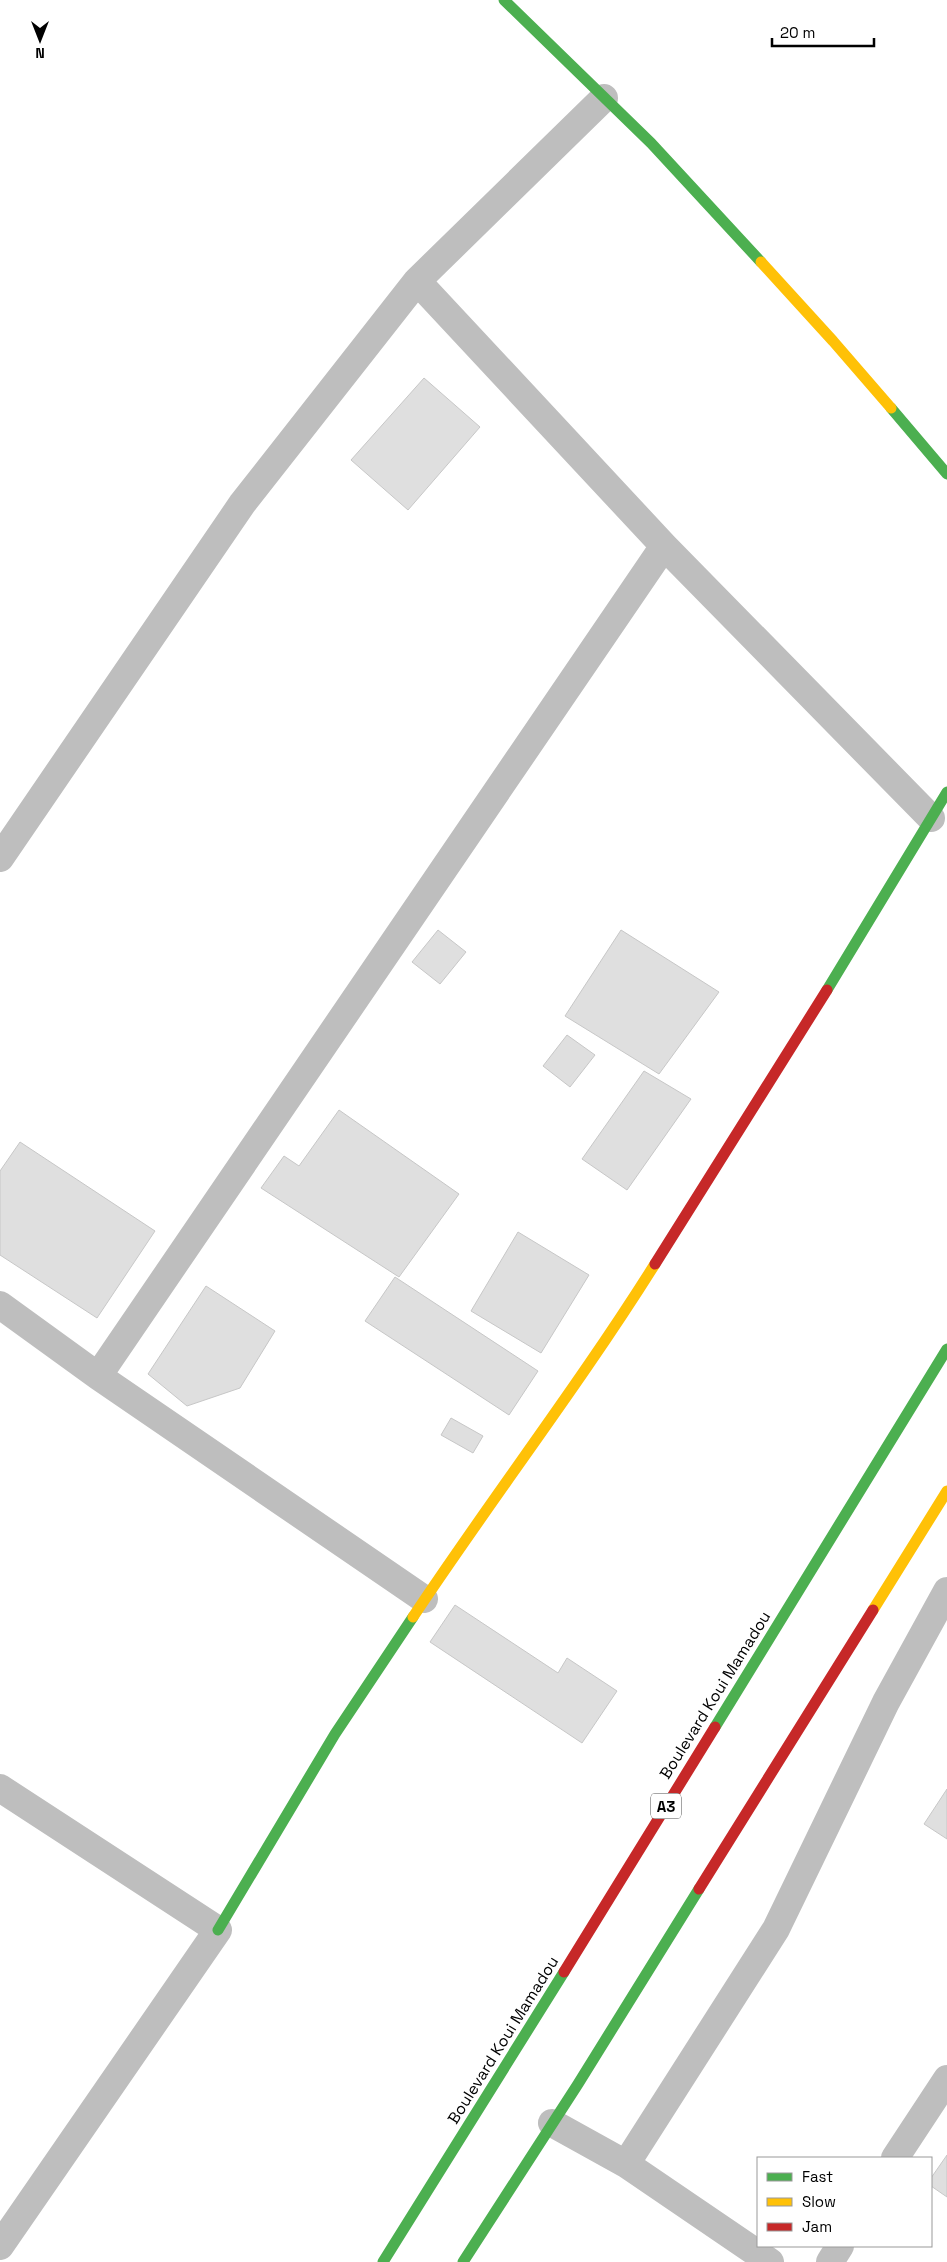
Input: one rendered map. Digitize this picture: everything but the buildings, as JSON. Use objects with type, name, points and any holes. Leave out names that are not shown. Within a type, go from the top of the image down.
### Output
[{"type":"street","points":[[504,0],[651,143],[833,341],[947,474]]},
{"type":"street","points":[[3,846],[242,504],[417,280],[604,98]]},
{"type":"street","points":[[417,280],[664,546],[931,818]]},
{"type":"street","points":[[98,1376],[664,546]]},
{"type":"street","points":[[0,2246],[218,1930],[335,1734],[466,1537],[621,1320],[811,1016],[947,792]]},
{"type":"street","points":[[0,1304],[98,1376],[424,1600]]},
{"type":"street","name":"Boulevard Koui Mamadou","points":[[383,2262],[495,2086],[947,1349]]},
{"type":"street","points":[[463,2262],[584,2076],[947,1491]]},
{"type":"street","points":[[626,2164],[776,1929],[886,1702],[947,1591]]},
{"type":"street","points":[[0,1788],[218,1930]]},
{"type":"street","points":[[897,2157],[947,2078]]},
{"type":"street","points":[[552,2123],[626,2164],[770,2262]]},
{"type":"street","points":[[830,2262],[839,2247]]},
{"type":"traffic: fast","points":[[504,0],[651,143],[761,262]]},
{"type":"traffic: fast","points":[[891,408],[947,474]]},
{"type":"traffic: fast","points":[[827,990],[947,792]]},
{"type":"traffic: fast","points":[[715,1727],[947,1349]]},
{"type":"traffic: fast","points":[[218,1930],[335,1734],[413,1617]]},
{"type":"traffic: fast","points":[[463,2262],[578,2084],[699,1889]]},
{"type":"traffic: fast","points":[[383,2262],[564,1972]]},
{"type":"traffic: slow","points":[[761,262],[891,408]]},
{"type":"traffic: slow","points":[[413,1617],[566,1397],[655,1264]]},
{"type":"traffic: slow","points":[[873,1610],[947,1491]]},
{"type":"traffic: jam","points":[[655,1264],[827,990]]},
{"type":"traffic: jam","points":[[699,1889],[873,1610]]},
{"type":"traffic: jam","points":[[564,1972],[715,1727]]}]
